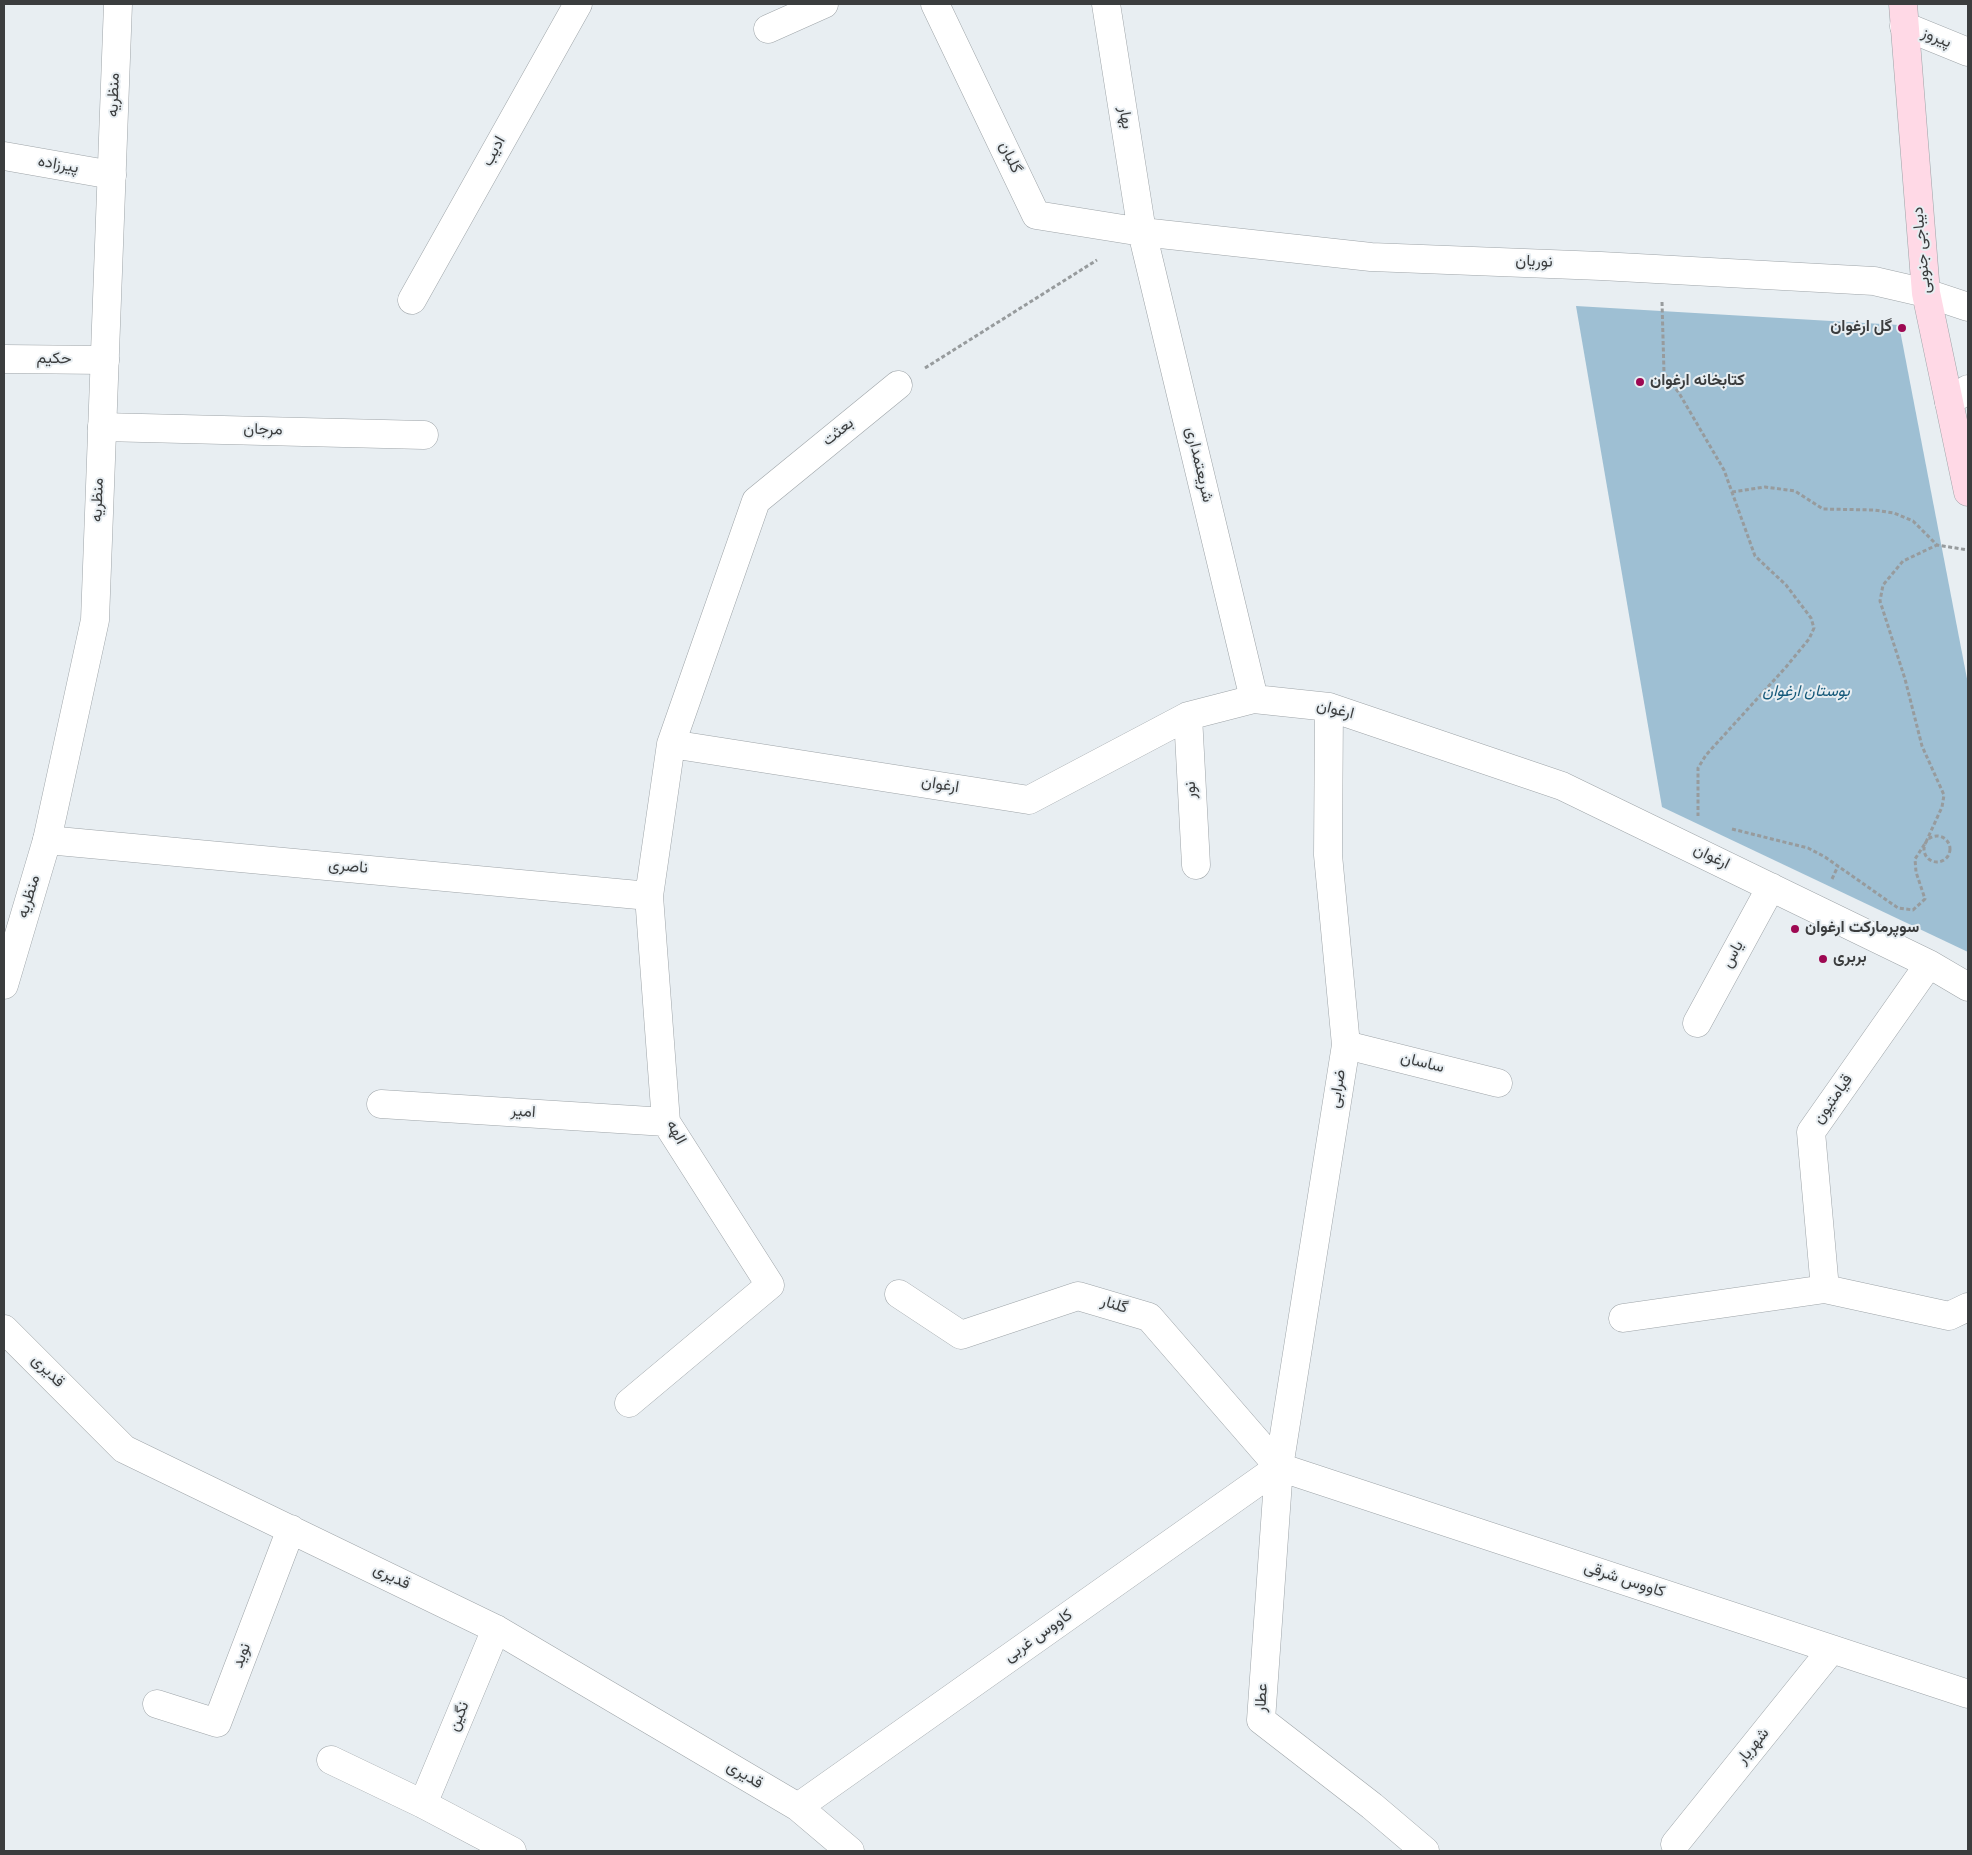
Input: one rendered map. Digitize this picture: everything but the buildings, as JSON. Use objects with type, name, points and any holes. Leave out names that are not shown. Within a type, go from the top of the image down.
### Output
[{"type":"main road","name":"دیباجی جنوبی","points":[[1904,15],[1926,293],[1959,396],[1968,492]]},
{"type":"street","name":"منظریه","points":[[4,985],[47,840],[95,620],[118,4]]},
{"type":"street","name":"ادیب","points":[[412,300],[578,4]]},
{"type":"street","points":[[768,29],[824,4]]},
{"type":"street","name":"گلبان","points":[[935,4],[1036,215],[1142,232]]},
{"type":"street","name":"بهار","points":[[1106,4],[1142,232]]},
{"type":"street","name":"پیروز","points":[[1904,15],[1968,52]]},
{"type":"street","name":"پیرزاده","points":[[4,156],[112,175]]},
{"type":"street","name":"نوریان","points":[[1142,232],[1371,257],[1660,269],[1874,281],[1926,293],[1968,308]]},
{"type":"street","name":"شریعتمداری","points":[[1142,232],[1254,699]]},
{"type":"street","name":"حکیم","points":[[4,359],[105,360]]},
{"type":"street","name":"بعثت","points":[[671,744],[756,501],[898,385]]},
{"type":"street","name":"مرجان","points":[[102,427],[424,435]]},
{"type":"street","name":"ارغوان","points":[[671,744],[1029,800],[1188,716],[1254,699],[1329,707],[1562,786],[1929,964],[1968,987]]},
{"type":"street","name":"ضرابی","points":[[1279,1467],[1346,1044],[1328,855],[1329,707]]},
{"type":"street","name":"نور","points":[[1188,716],[1196,865]]},
{"type":"street","name":"الهه","points":[[628,1402],[770,1285],[666,1122],[649,896],[671,744]]},
{"type":"street","name":"ناصری","points":[[47,840],[649,896]]},
{"type":"street","name":"یاس","points":[[1697,1022],[1771,887]]},
{"type":"street","name":"قیامتیون","points":[[1825,1289],[1811,1132],[1929,964]]},
{"type":"street","name":"ساسان","points":[[1346,1044],[1498,1083]]},
{"type":"street","name":"امیر","points":[[381,1104],[666,1122]]},
{"type":"street","points":[[1623,1318],[1825,1289],[1949,1316],[1968,1308]]},
{"type":"street","name":"گلنار","points":[[899,1294],[961,1335],[1078,1296],[1149,1317],[1279,1467]]},
{"type":"street","name":"قدیری","points":[[4,1329],[124,1449],[496,1629],[798,1807],[850,1851]]},
{"type":"street","name":"کاووس شرقی","points":[[1279,1467],[1968,1694]]},
{"type":"street","name":"کاووس غربی","points":[[798,1807],[1279,1467]]},
{"type":"street","name":"عطار","points":[[1279,1467],[1261,1720],[1372,1806],[1425,1851]]},
{"type":"street","name":"نوید","points":[[157,1704],[217,1724],[291,1529]]},
{"type":"street","name":"نگین","points":[[423,1804],[496,1629]]},
{"type":"street","name":"شهریار","points":[[1675,1844],[1832,1649]]},
{"type":"street","points":[[331,1760],[423,1804],[512,1851]]},
{"type":"path","points":[[898,385],[1100,258]]},
{"type":"path","points":[[1660,269],[1664,372],[1717,457],[1755,556],[1786,585],[1811,618],[1814,628],[1809,639],[1706,755],[1698,768],[1700,853]]},
{"type":"path","points":[[1732,492],[1765,487],[1794,491],[1823,509],[1874,510],[1894,513],[1913,521],[1937,545]]},
{"type":"path","points":[[1725,828],[1808,848],[1825,856],[1898,908],[1913,910],[1925,899],[1916,872],[1915,859],[1926,842],[1942,807],[1944,795],[1922,746],[1905,679],[1880,601],[1883,585],[1903,561],[1937,545],[1968,550]]},
{"type":"path","points":[[1940,835],[1944,837],[1951,848],[1948,856],[1937,862],[1929,859],[1924,851],[1926,842],[1932,836],[1940,835]]},
{"type":"green space","name":"بوستان ارغوان","points":[[1576,306],[1899,325],[1968,684],[1968,952],[1662,807]]},
{"type":"place","name":"گل ارغوان","points":[[1902,328]]},
{"type":"place","name":"کتابخانه ارغوان","points":[[1640,382]]},
{"type":"place","name":"سوپرمارکت ارغوان","points":[[1795,929]]},
{"type":"place","name":"بربری","points":[[1823,959]]}]
